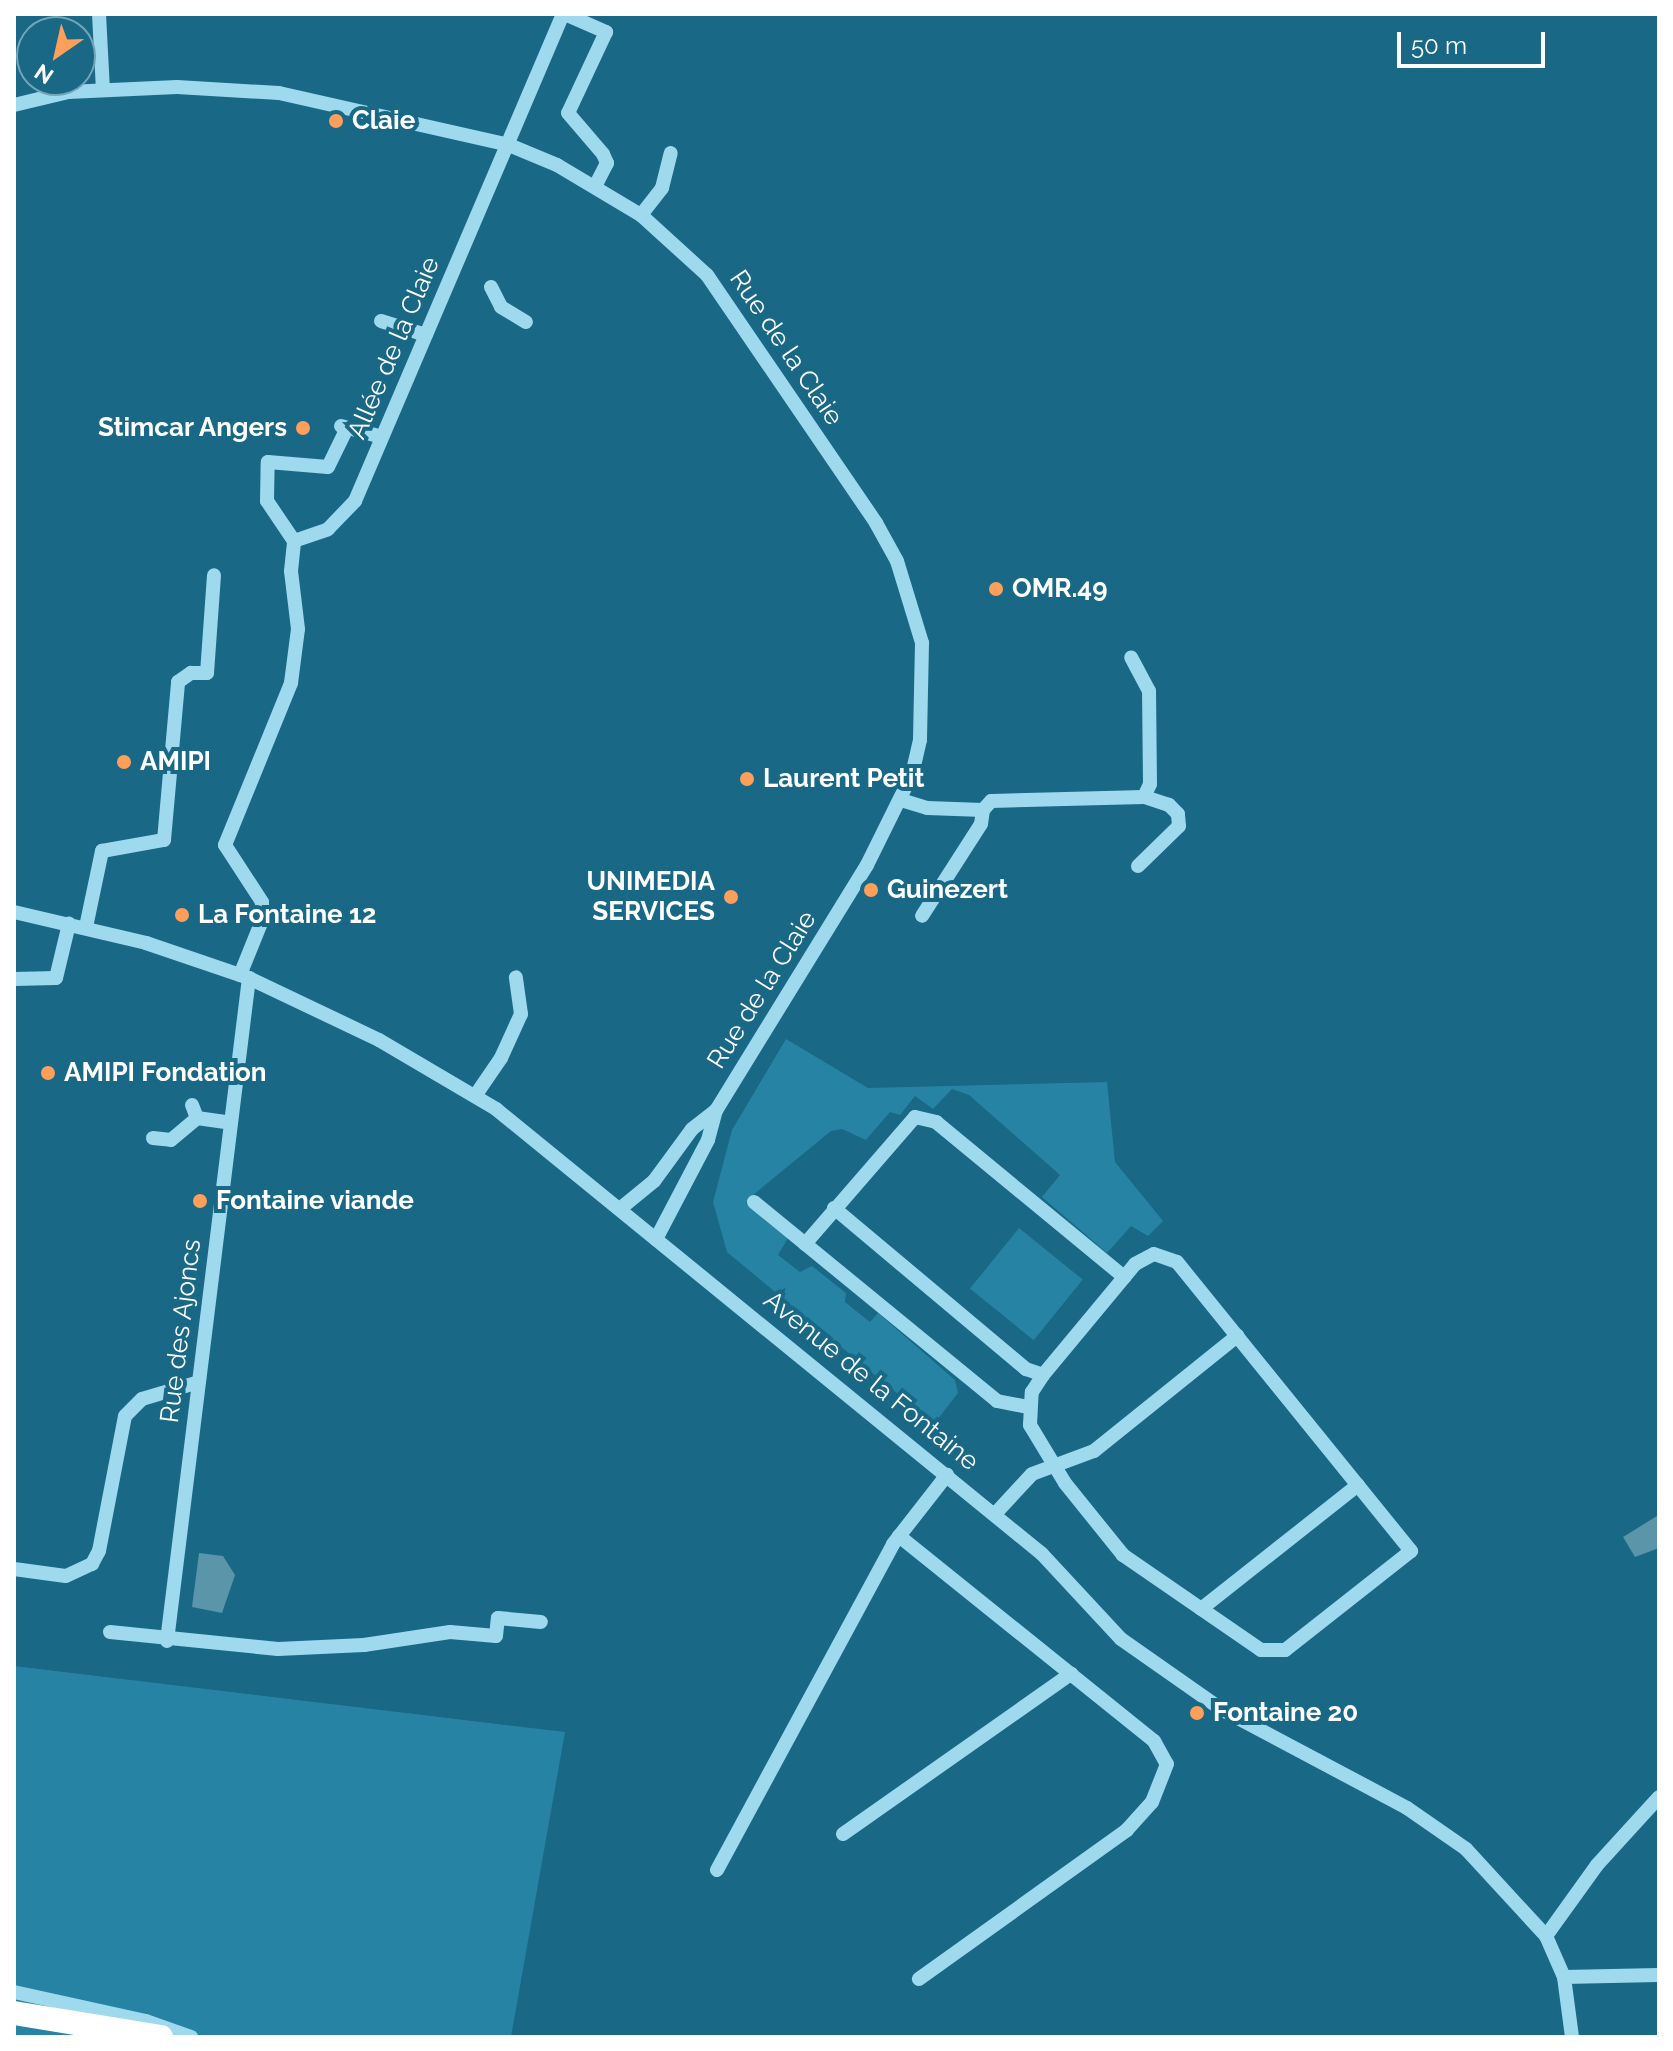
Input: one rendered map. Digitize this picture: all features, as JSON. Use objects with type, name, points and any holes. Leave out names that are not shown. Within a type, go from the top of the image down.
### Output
[{"type":"highway","points":[[14,2013],[161,2037]]},
{"type":"street","points":[[99,14],[103,90]]},
{"type":"street","points":[[564,14],[606,32],[568,113],[607,163],[596,185]]},
{"type":"street","name":"Allée de la Claie","points":[[294,541],[328,529],[347,512],[564,14]]},
{"type":"street","name":"Rue de la Claie","points":[[14,105],[103,90],[177,87],[279,93],[509,145],[596,185],[641,215],[707,275],[735,311],[897,561],[922,643],[920,740],[901,800],[867,865],[716,1110],[708,1140],[656,1239]]},
{"type":"street","points":[[641,215],[662,188],[671,153]]},
{"type":"street","points":[[491,287],[501,307],[526,322]]},
{"type":"street","points":[[381,321],[426,335]]},
{"type":"street","points":[[294,541],[267,501],[268,462],[328,467],[344,427],[382,437]]},
{"type":"street","name":"Rue des Ajoncs","points":[[167,1641],[231,1123],[245,977],[263,918],[262,902],[225,845],[291,683],[298,629],[291,571],[294,541]]},
{"type":"street","points":[[86,927],[102,851],[164,840],[178,682],[191,673],[207,673],[214,575]]},
{"type":"street","points":[[1131,657],[1149,691],[1150,784],[1144,797]]},
{"type":"street","points":[[922,916],[981,824],[983,810],[991,801],[1144,797],[1169,805],[1178,814],[1179,826],[1138,866]]},
{"type":"street","points":[[901,800],[927,808],[983,810]]},
{"type":"street","name":"Avenue de la Fontaine","points":[[14,912],[86,927],[245,977],[366,1033],[475,1096],[621,1208],[995,1514],[1042,1554],[1121,1639],[1221,1709],[1431,1823],[1466,1849],[1517,1898],[1546,1936],[1564,1977],[1572,2037]]},
{"type":"street","points":[[14,979],[56,978],[69,924]]},
{"type":"street","points":[[475,1096],[501,1058],[521,1014],[516,977]]},
{"type":"street","name":"Rue de la Claie","points":[[621,1208],[654,1181],[692,1129],[716,1110]]},
{"type":"street","points":[[153,1138],[171,1140],[194,1112],[231,1123]]},
{"type":"street","points":[[805,1244],[908,1121],[926,1118],[1124,1277]]},
{"type":"street","points":[[754,1202],[997,1401],[1028,1407]]},
{"type":"street","points":[[834,1208],[1026,1369],[1043,1375]]},
{"type":"street","points":[[1166,1255],[1237,1336],[1411,1551],[1285,1650],[1261,1650],[1107,1540],[1030,1425],[1028,1407],[1043,1375],[1124,1277],[1144,1258],[1166,1255]]},
{"type":"street","points":[[995,1514],[1019,1485],[1054,1465],[1094,1451],[1237,1336]]},
{"type":"street","points":[[14,1569],[66,1576],[92,1564],[99,1551],[125,1416],[142,1399],[199,1382]]},
{"type":"street","points":[[717,1870],[807,1695],[899,1536],[947,1475]]},
{"type":"street","points":[[1201,1609],[1358,1485]]},
{"type":"street","points":[[899,1536],[1154,1741],[1167,1764],[1152,1802],[1127,1830],[919,1979]]},
{"type":"street","points":[[110,1632],[167,1641],[278,1649],[364,1645],[450,1632],[496,1636],[498,1618],[541,1622]]},
{"type":"street","points":[[843,1834],[1071,1674]]},
{"type":"street","points":[[1546,1936],[1597,1865],[1659,1797]]},
{"type":"street","points":[[1564,1977],[1659,1975]]},
{"type":"street","points":[[14,1992],[146,2021],[191,2037]]},
{"type":"shaded area","points":[[786,1039],[868,1088],[1107,1082],[1115,1162],[1163,1221],[1148,1236],[1131,1226],[1107,1253],[1042,1197],[1060,1175],[969,1095],[952,1089],[933,1109],[915,1096],[900,1115],[890,1112],[866,1140],[842,1129],[831,1131],[753,1195],[746,1203],[788,1238],[778,1255],[800,1272],[812,1266],[846,1293],[845,1302],[870,1322],[878,1313],[955,1380],[958,1393],[934,1424],[727,1252],[713,1202],[732,1130]]},
{"type":"shaded area","points":[[1019,1228],[1083,1280],[1034,1340],[970,1289]]},
{"type":"shaded area","points":[[1657,1516],[1659,1548],[1635,1557],[1623,1537]]},
{"type":"shaded area","points":[[199,1553],[223,1556],[235,1575],[222,1613],[192,1607]]},
{"type":"shaded area","points":[[14,1666],[565,1732],[511,2037],[14,2037]]},
{"type":"place","name":"Claie","points":[[336,121]]},
{"type":"place","name":"Stimcar Angers","points":[[303,428]]},
{"type":"place","name":"OMR.49","points":[[996,589]]},
{"type":"place","name":"AMIPI","points":[[124,762]]},
{"type":"place","name":"Laurent Petit","points":[[747,779]]},
{"type":"place","name":"Guinezert","points":[[871,890]]},
{"type":"place","name":"UNIMEDIA SERVICES","points":[[731,897]]},
{"type":"place","name":"La Fontaine 12","points":[[182,915]]},
{"type":"place","name":"AMIPI Fondation","points":[[48,1073]]},
{"type":"place","name":"Fontaine viande","points":[[200,1201]]},
{"type":"place","name":"Fontaine 20","points":[[1197,1713]]}]
